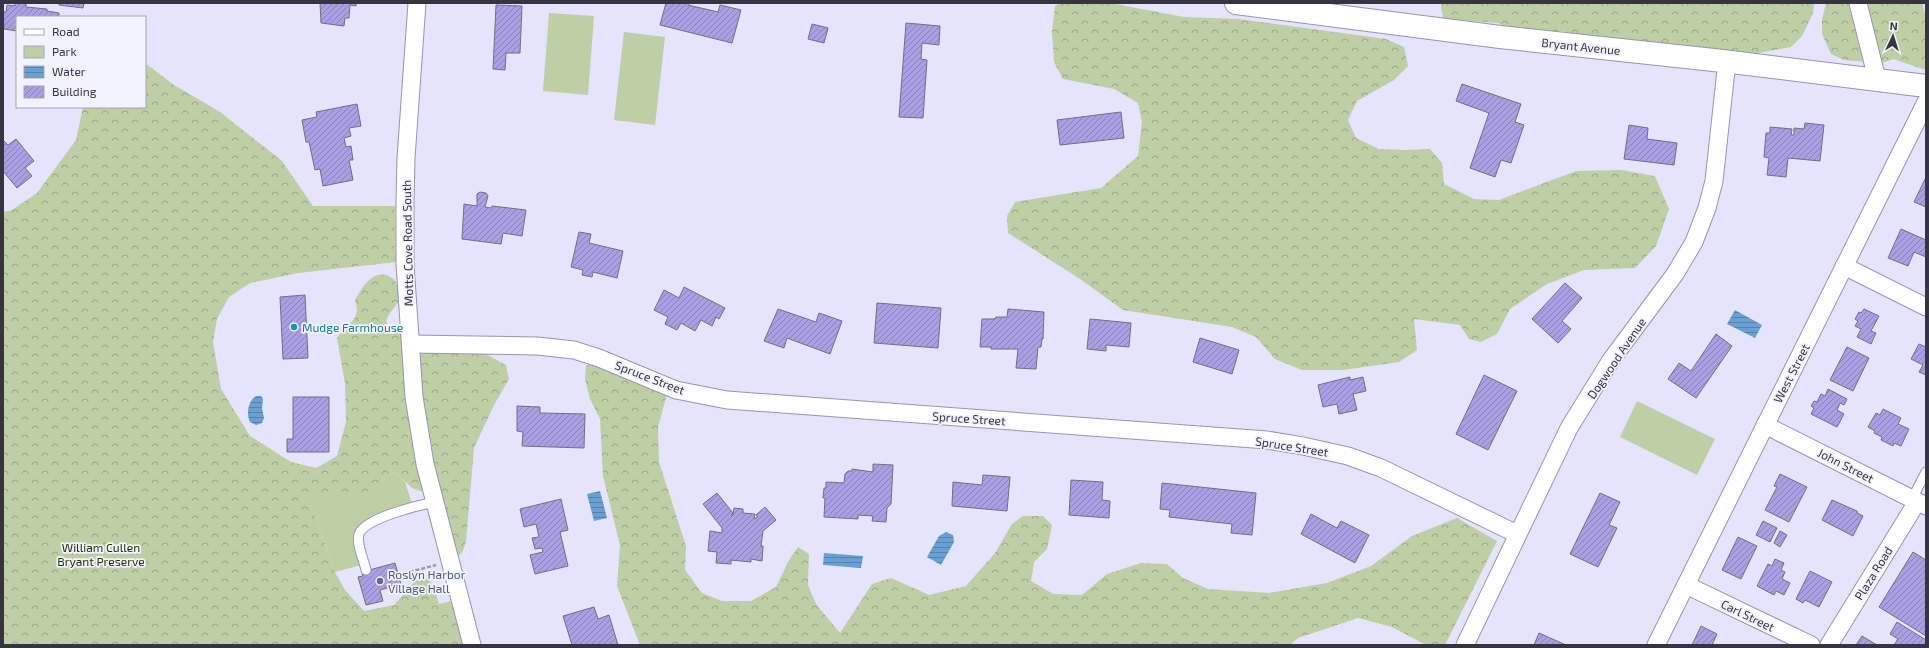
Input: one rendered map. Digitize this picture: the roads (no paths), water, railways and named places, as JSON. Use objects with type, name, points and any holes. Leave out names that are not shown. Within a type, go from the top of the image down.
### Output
[{"type":"main road","name":"Bryant Avenue","points":[[1236,3],[1500,37],[1727,61],[1926,86]]},
{"type":"street","name":"Motts Cove Road South","points":[[417,3],[406,158],[405,194],[405,264],[414,397],[425,464],[472,645]]},
{"type":"street","points":[[1858,3],[1877,79]]},
{"type":"street","name":"Dogwood Avenue","points":[[1465,645],[1570,428],[1611,360],[1675,274],[1694,242],[1707,208],[1714,180],[1727,61]]},
{"type":"street","name":"West Street","points":[[1656,645],[1926,102]]},
{"type":"street","points":[[1844,266],[1926,307]]},
{"type":"street","name":"Spruce Street","points":[[411,344],[537,346],[574,350],[599,358],[676,390],[727,400],[1251,439],[1303,446],[1348,456],[1381,468],[1518,534]]},
{"type":"street","name":"John Street","points":[[1765,425],[1919,502]]},
{"type":"street","name":"Plaza Road","points":[[1829,645],[1919,502]]},
{"type":"street","name":"Carl Street","points":[[1686,585],[1811,645]]},
{"type":"lane","points":[[1919,502],[1926,472]]},
{"type":"lane","points":[[366,570],[358,540],[361,531],[369,525],[386,517],[434,502]]},
{"type":"water","points":[[1735,310],[1762,325],[1755,338],[1727,324]]},
{"type":"water","points":[[256,396],[261,396],[263,399],[262,408],[264,418],[262,423],[256,425],[250,422],[248,412],[251,401]]},
{"type":"water","points":[[600,491],[607,518],[594,521],[587,494]]},
{"type":"water","points":[[946,532],[953,535],[954,542],[941,565],[927,557],[939,536]]},
{"type":"water","points":[[824,553],[863,556],[861,568],[823,565]]},
{"type":"place","name":"Mudge Farmhouse","points":[[294,327]]},
{"type":"place","name":"Roslyn Harbor Village Hall","points":[[380,581]]},
{"type":"park label","name":"William Cullen Bryant Preserve","points":[[101,554]]}]
